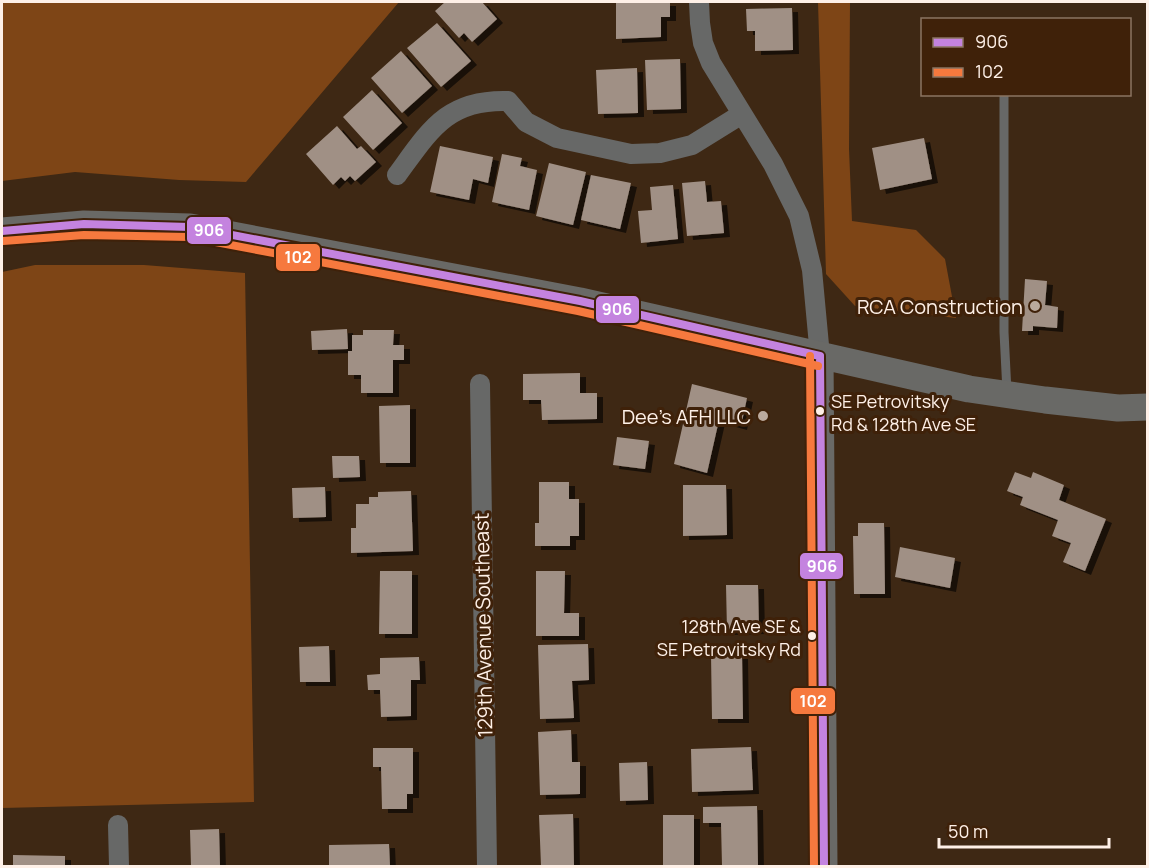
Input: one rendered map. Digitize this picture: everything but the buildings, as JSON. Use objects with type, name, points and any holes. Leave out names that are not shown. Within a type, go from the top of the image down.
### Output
[{"type":"main road","points":[[2,231],[84,224],[190,227],[580,301],[969,389],[1118,408],[1148,407]]},
{"type":"main road","points":[[820,356],[824,867]]},
{"type":"street","points":[[699,2],[700,23],[707,53],[719,80],[773,164],[800,216],[812,270],[820,356]]},
{"type":"street","points":[[398,175],[432,129],[459,108],[488,100],[508,101],[526,122],[557,138],[631,154],[660,153],[692,145],[742,114]]},
{"type":"street","name":"129th Avenue Southeast","points":[[480,384],[487,867]]},
{"type":"street","points":[[118,825],[119,867]]},
{"type":"lane","points":[[1004,96],[1004,332],[1007,394]]},
{"type":"shaded area","points":[[2,2],[399,2],[246,182],[179,180],[75,172],[2,181]]},
{"type":"shaded area","points":[[818,2],[850,2],[849,149],[852,221],[916,230],[945,259],[956,318],[855,306],[826,274]]},
{"type":"shaded area","points":[[35,265],[144,265],[245,273],[254,802],[2,808],[2,272]]},
{"type":"transit line","name":"906","points":[[2,231],[84,224],[190,227],[580,301],[820,356]]},
{"type":"transit line","name":"102","points":[[3,241],[84,235],[189,237],[578,311],[818,366]]},
{"type":"transit line","name":"102","points":[[810,356],[814,866]]},
{"type":"transit line","name":"906","points":[[820,356],[824,866]]},
{"type":"place","name":"RCA Construction","points":[[1035,306]]},
{"type":"place","name":"SE Petrovitsky Rd & 128th Ave SE","points":[[820,411]]},
{"type":"place","name":"Dee's AFH LLC","points":[[763,416]]},
{"type":"place","name":"128th Ave SE & SE Petrovitsky Rd","points":[[812,636]]}]
